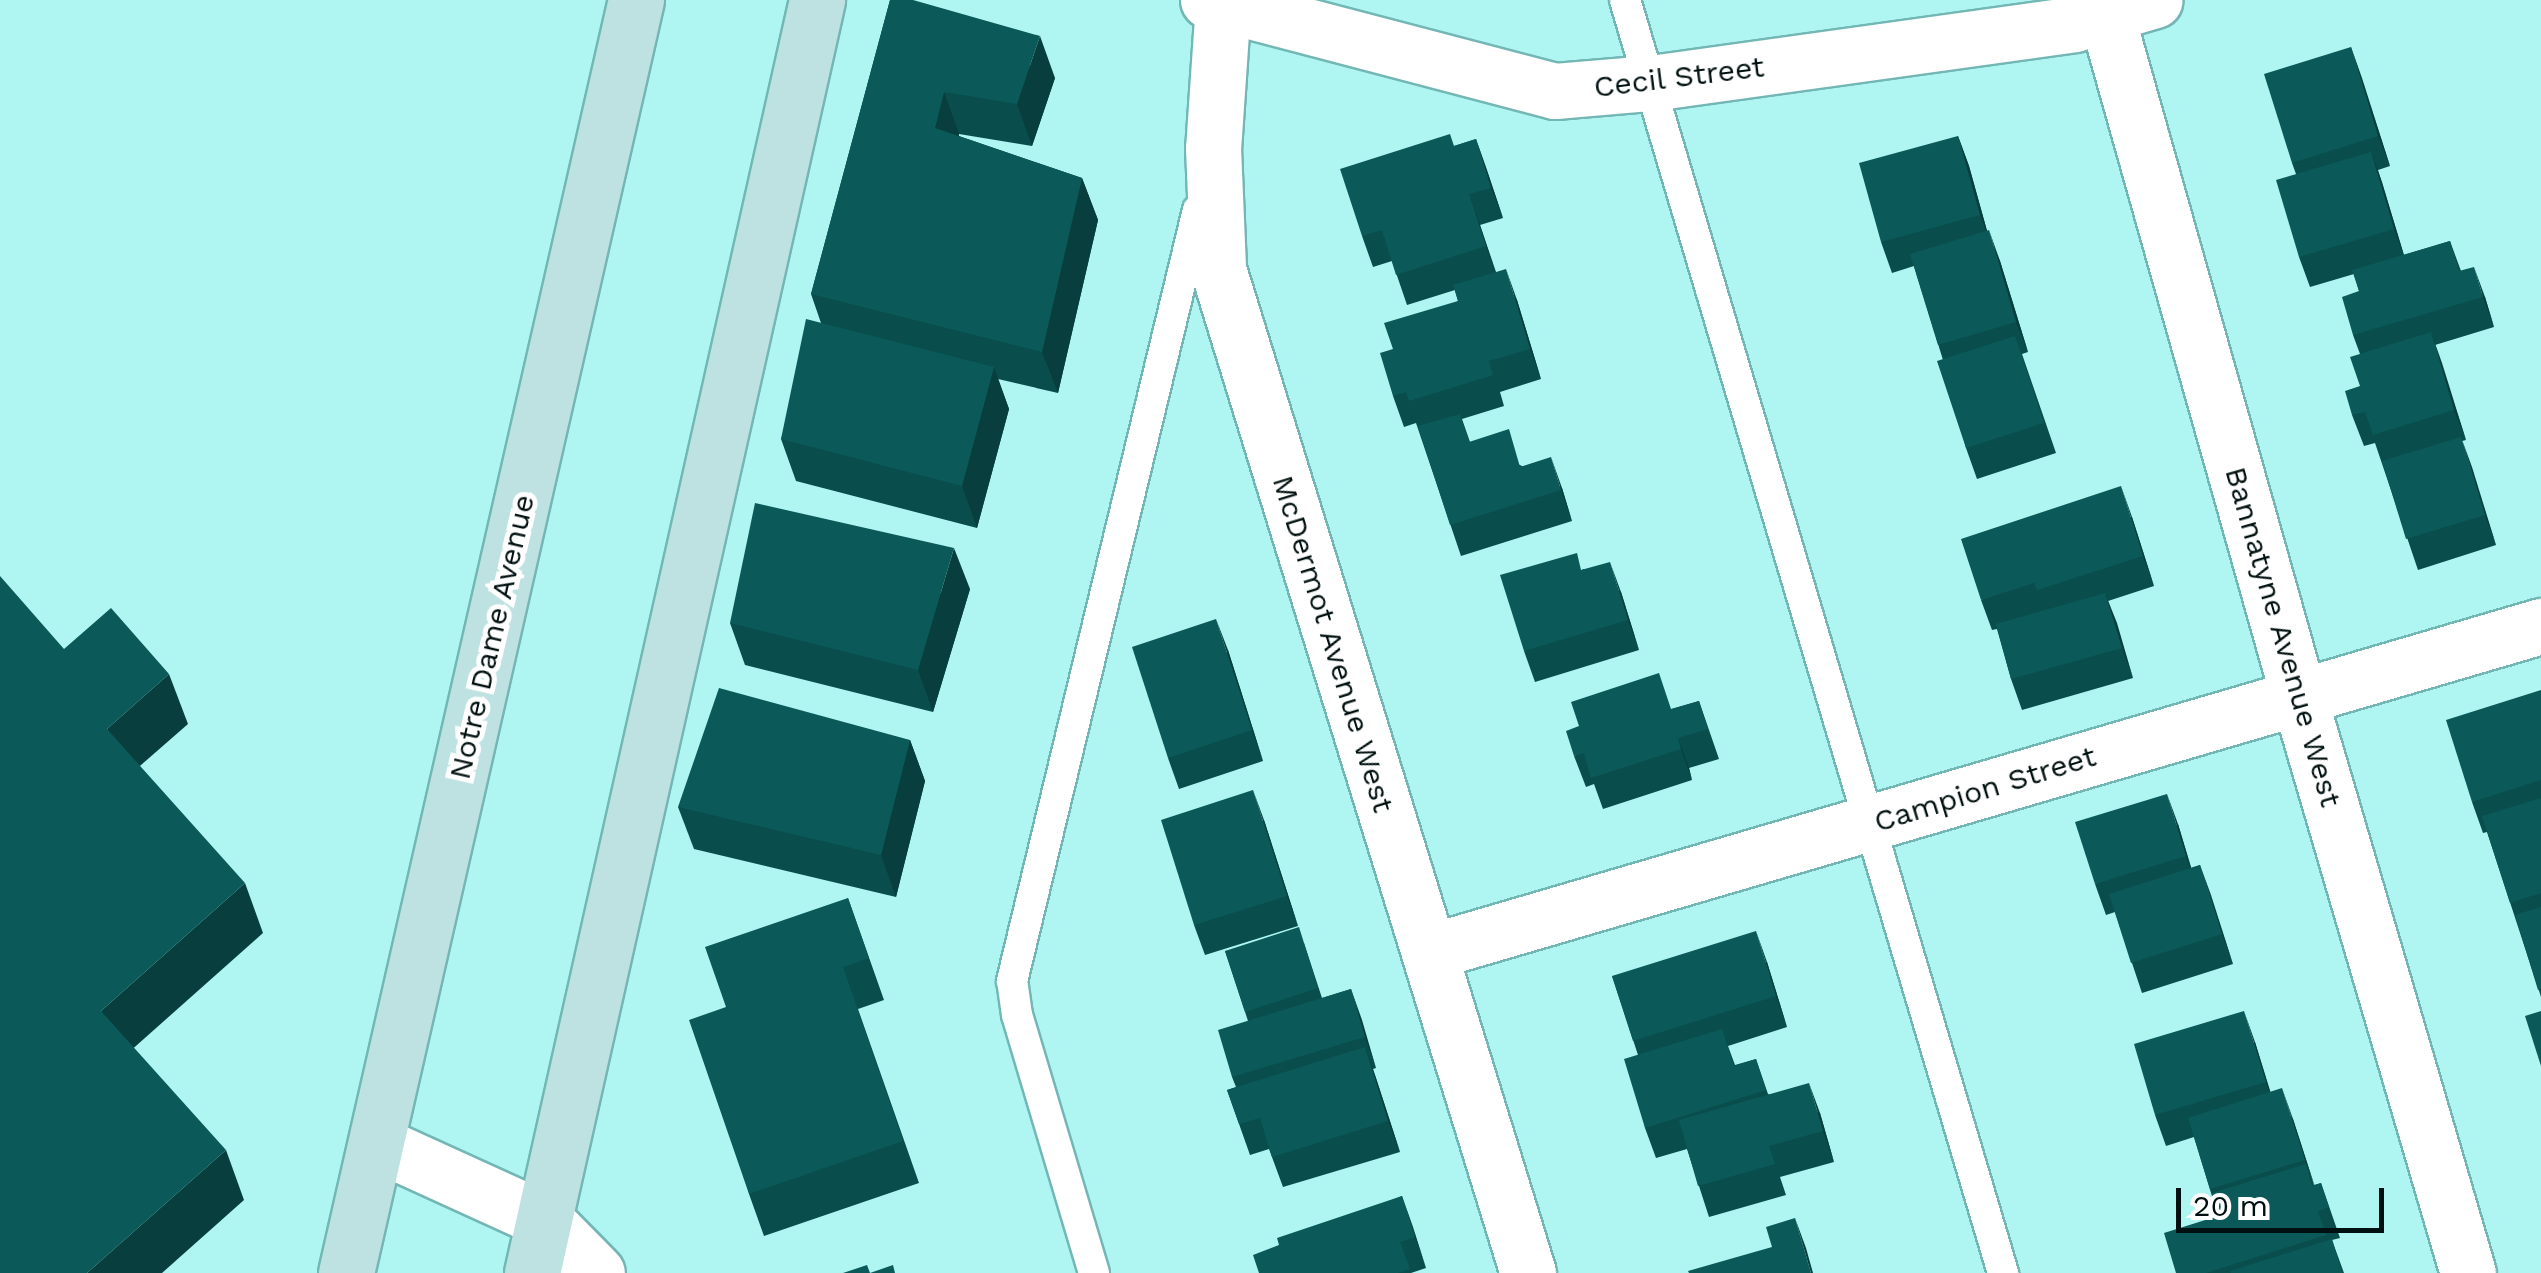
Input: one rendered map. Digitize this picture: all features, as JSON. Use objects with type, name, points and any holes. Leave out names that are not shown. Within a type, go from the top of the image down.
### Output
[{"type":"main road","name":"Notre Dame Avenue","points":[[346,1273],[636,0]]},
{"type":"main road","points":[[532,1273],[817,0]]},
{"type":"street","name":"Cecil Street","points":[[1218,1],[1556,91],[1651,84],[2074,24],[2121,5]]},
{"type":"street","name":"McDermot Avenue West","points":[[1218,1],[1213,148],[1218,270],[1528,1273]]},
{"type":"street","name":"Bannatyne Avenue West","points":[[2121,5],[2298,694],[2468,1273]]},
{"type":"street","name":"Campion Street","points":[[1429,952],[2298,694],[2541,626]]},
{"type":"street","points":[[378,1144],[545,1220],[598,1273]]},
{"type":"lane","points":[[1625,0],[2003,1273]]},
{"type":"lane","points":[[1094,1273],[1017,1015],[1012,980],[1213,148]]},
{"type":"building","points":[[890,0],[913,0],[1040,36],[1017,104],[944,92],[935,128],[1082,178],[1042,352],[811,294]]},
{"type":"building","points":[[2351,47],[2378,136],[2292,163],[2264,74]]},
{"type":"building","points":[[1450,134],[1454,146],[1476,139],[1491,188],[1469,194],[1486,246],[1396,275],[1382,230],[1362,236],[1340,169]]},
{"type":"building","points":[[1958,136],[1980,215],[1881,242],[1859,163]]},
{"type":"building","points":[[2371,152],[2394,229],[2299,257],[2276,180]]},
{"type":"building","points":[[1989,230],[2016,322],[1938,345],[1910,254]]},
{"type":"building","points":[[2450,241],[2459,271],[2474,267],[2483,297],[2353,335],[2342,297],[2359,291],[2352,270]]},
{"type":"building","points":[[1506,269],[1530,349],[1489,361],[1493,375],[1409,401],[1406,392],[1393,396],[1380,353],[1393,349],[1384,323],[1458,301],[1453,285]]},
{"type":"building","points":[[806,319],[994,367],[962,486],[781,439]]},
{"type":"building","points":[[2431,332],[2454,410],[2373,435],[2365,412],[2352,415],[2345,391],[2360,386],[2350,357]]},
{"type":"building","points":[[2015,336],[2044,423],[1966,448],[1937,361]]},
{"type":"building","points":[[1460,414],[1469,442],[1509,429],[1520,467],[1551,457],[1561,490],[1450,525],[1418,426]]},
{"type":"building","points":[[2461,437],[2485,515],[2406,539],[2382,461]]},
{"type":"building","points":[[2121,486],[2143,556],[2037,590],[2034,583],[1981,600],[1961,539]]},
{"type":"building","points":[[755,503],[954,548],[918,670],[730,623]]},
{"type":"building","points":[[1577,553],[1581,570],[1610,562],[1628,620],[1524,651],[1500,575]]},
{"type":"building","points":[[0,576],[64,649],[111,608],[169,674],[107,729],[245,883],[101,1011],[226,1150],[87,1273],[0,1273]]},
{"type":"building","points":[[2105,593],[2122,648],[2011,679],[1996,624]]},
{"type":"building","points":[[1216,619],[1252,730],[1168,758],[1132,647]]},
{"type":"building","points":[[1659,673],[1671,709],[1699,701],[1708,729],[1678,738],[1681,749],[1591,778],[1584,753],[1574,756],[1566,731],[1579,726],[1571,702]]},
{"type":"building","points":[[719,688],[910,740],[881,855],[678,807]]},
{"type":"building","points":[[2541,690],[2541,780],[2472,802],[2446,720]]},
{"type":"building","points":[[1253,790],[1287,896],[1194,925],[1161,820]]},
{"type":"building","points":[[2167,794],[2186,856],[2095,884],[2075,822]]},
{"type":"building","points":[[2541,798],[2541,893],[2510,903],[2482,816]]},
{"type":"building","points":[[2200,865],[2222,934],[2131,963],[2109,894]]},
{"type":"building","points":[[848,898],[869,958],[843,967],[903,1141],[749,1194],[689,1020],[726,1007],[705,947]]},
{"type":"building","points":[[2541,907],[2541,989],[2538,990],[2515,915]]},
{"type":"building","points":[[1299,927],[1318,988],[1245,1012],[1225,951]]},
{"type":"building","points":[[1756,931],[1776,996],[1633,1041],[1612,976]]},
{"type":"building","points":[[1351,989],[1365,1037],[1232,1077],[1218,1030]]},
{"type":"building","points":[[2244,1011],[2266,1082],[2155,1115],[2134,1044]]},
{"type":"building","points":[[2541,1011],[2541,1066],[2525,1016]]},
{"type":"building","points":[[1722,1029],[1734,1066],[1756,1059],[1766,1090],[1645,1128],[1624,1059]]},
{"type":"building","points":[[1365,1047],[1388,1121],[1272,1157],[1260,1118],[1239,1124],[1227,1090]]},
{"type":"building","points":[[1809,1083],[1823,1131],[1769,1146],[1775,1164],[1698,1186],[1679,1120]]},
{"type":"building","points":[[2282,1088],[2305,1160],[2210,1189],[2188,1118]]},
{"type":"building","points":[[2306,1164],[2312,1186],[2321,1183],[2329,1207],[2318,1211],[2326,1235],[2206,1273],[2176,1273],[2164,1233],[2218,1216],[2212,1193]]},
{"type":"building","points":[[1402,1196],[1415,1237],[1400,1242],[1410,1269],[1398,1273],[1259,1273],[1253,1255],[1279,1245],[1277,1238]]},
{"type":"building","points":[[1795,1218],[1811,1273],[1689,1273],[1772,1247],[1766,1227]]},
{"type":"building","points":[[2332,1239],[2342,1273],[2230,1271]]},
{"type":"building","points":[[867,1265],[870,1273],[843,1273]]},
{"type":"building","points":[[893,1265],[895,1273],[870,1273]]}]
